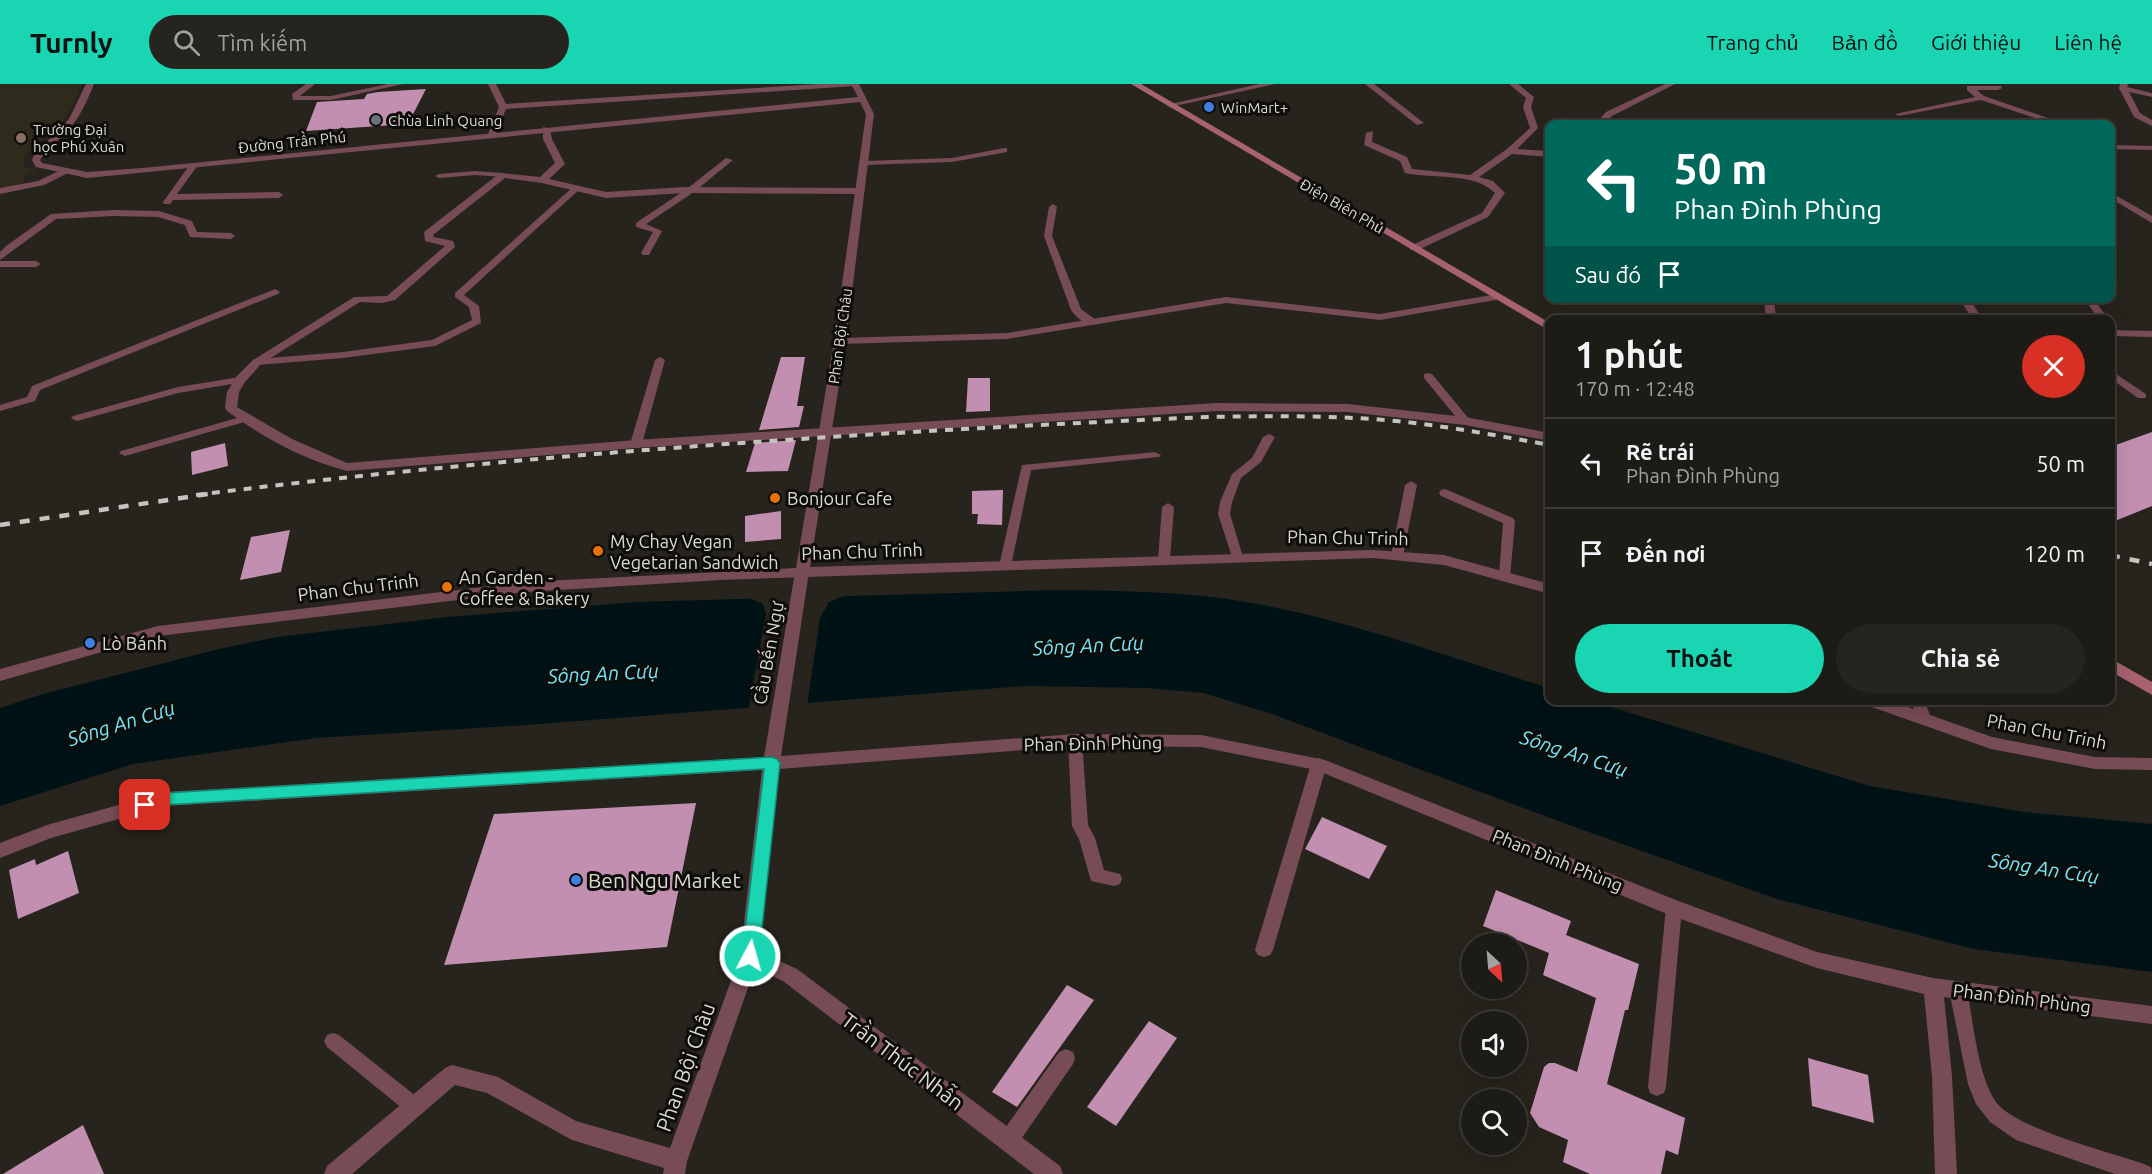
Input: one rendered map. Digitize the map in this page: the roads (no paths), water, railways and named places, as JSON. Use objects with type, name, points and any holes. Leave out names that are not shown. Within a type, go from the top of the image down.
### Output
[{"type":"main road","name":"Điện Biên Phủ","points":[[1135,84],[1545,325]]},
{"type":"main road","points":[[2115,666],[2152,689]]},
{"type":"street","name":"Đường Trần Phú","points":[[90,84],[81,107],[69,124],[40,153],[36,160],[39,165],[87,175],[864,99]]},
{"type":"street","points":[[492,84],[503,107],[492,134]]},
{"type":"street","points":[[503,107],[855,84]]},
{"type":"street","name":"Phan Bội Châu","points":[[799,590],[840,341],[870,114],[855,84]]},
{"type":"street","points":[[1170,105],[1271,84]]},
{"type":"street","points":[[1472,178],[1510,151],[1534,128],[1527,107],[1530,97],[1513,84]]},
{"type":"street","points":[[1603,120],[1609,114],[1671,84]]},
{"type":"street","points":[[2124,86],[2137,115],[2152,123]]},
{"type":"street","points":[[542,180],[560,164],[560,159],[545,138],[546,129]]},
{"type":"street","points":[[1370,133],[1366,143],[1404,159],[1408,171],[1472,178],[1490,183],[1500,193],[1485,215],[1414,248]]},
{"type":"street","points":[[1510,151],[1545,154]]},
{"type":"street","points":[[0,191],[41,183],[65,171]]},
{"type":"street","points":[[860,191],[691,190],[606,195],[542,180],[503,175],[428,234],[429,239],[449,243],[450,247],[391,298],[358,299],[257,362],[240,380],[233,392],[231,408],[244,419],[324,459],[347,466],[636,444],[1217,406],[1348,408],[1465,421],[1545,436]]},
{"type":"street","points":[[840,341],[989,337],[1226,300],[1380,317],[1497,297]]},
{"type":"street","points":[[2115,331],[2152,334]]},
{"type":"street","name":"Phan Chu Trinh","points":[[0,675],[170,629],[525,587],[802,572],[1374,554],[1444,560],[1545,587]]},
{"type":"street","name":"Cầu Bến Ngự","points":[[772,763],[776,722],[799,590]]},
{"type":"street","name":"Phan Chu Trinh","points":[[1883,705],[1991,743],[2095,763],[2152,764]]},
{"type":"street","name":"Phan Đình Phùng","points":[[0,851],[47,832],[165,799],[772,763],[1076,740],[1201,741],[1319,764],[1674,908],[1817,960],[1934,987],[2152,1015]]},
{"type":"street","name":"Phan Bội Châu","points":[[675,1168],[750,956],[772,763]]},
{"type":"street","name":"Trần Thúc Nhẫn","points":[[750,956],[790,975],[1052,1174]]},
{"type":"street","points":[[1934,987],[1942,1076],[1946,1174]]},
{"type":"street","points":[[335,1174],[452,1075],[491,1084],[572,1130],[675,1168]]},
{"type":"lane","points":[[311,84],[295,96],[296,98],[331,98],[399,84]]},
{"type":"lane","points":[[1370,84],[1420,123]]},
{"type":"lane","points":[[2124,86],[2152,95]]},
{"type":"lane","points":[[1998,87],[1970,88],[1981,98],[2047,120]]},
{"type":"lane","points":[[1899,114],[1981,98]]},
{"type":"lane","points":[[2115,139],[2127,147]]},
{"type":"lane","points":[[2115,147],[2152,148]]},
{"type":"lane","points":[[864,163],[952,160],[1004,150]]},
{"type":"lane","points":[[646,253],[658,231],[639,225],[691,190],[729,160]]},
{"type":"lane","points":[[159,214],[194,165]]},
{"type":"lane","points":[[439,176],[475,173],[503,175]]},
{"type":"lane","points":[[257,362],[343,355],[435,343],[477,321],[474,306],[458,295],[577,188]]},
{"type":"lane","points":[[171,197],[279,195]]},
{"type":"lane","points":[[2115,197],[2152,220]]},
{"type":"lane","points":[[1053,207],[1048,236],[1076,310],[1092,322]]},
{"type":"lane","points":[[0,257],[4,248],[54,216],[113,213],[159,214],[189,223],[193,235],[231,236]]},
{"type":"lane","points":[[0,264],[36,264]]},
{"type":"lane","points":[[0,408],[32,399],[36,388],[105,364],[193,324],[275,292]]},
{"type":"lane","points":[[636,444],[660,360]]},
{"type":"lane","points":[[1428,376],[1465,421]]},
{"type":"lane","points":[[2115,377],[2142,396]]},
{"type":"lane","points":[[77,418],[215,382],[240,380]]},
{"type":"lane","points":[[125,453],[244,419]]},
{"type":"lane","points":[[1237,557],[1224,514],[1226,502],[1236,476],[1257,460],[1269,436]]},
{"type":"lane","points":[[1005,566],[1026,467],[1155,455]]},
{"type":"lane","points":[[1397,556],[1411,485]]},
{"type":"lane","points":[[1445,493],[1509,521],[1505,575]]},
{"type":"lane","points":[[1164,559],[1168,507]]},
{"type":"lane","points":[[1919,705],[1925,720]]},
{"type":"lane","points":[[1076,740],[1080,826],[1087,838],[1097,876],[1114,879]]},
{"type":"lane","points":[[1264,950],[1319,764]]},
{"type":"lane","points":[[1657,1087],[1674,908]]},
{"type":"lane","points":[[1958,990],[1980,1094],[1990,1109],[2023,1133],[2144,1174]]},
{"type":"lane","points":[[333,1041],[415,1107]]},
{"type":"lane","points":[[1008,1140],[1066,1058]]},
{"type":"water","name":"Sông An Cựu","points":[[1058,590],[1131,591],[1228,599],[1327,620],[1402,641],[1545,687],[1545,705],[1604,705],[1870,786],[2025,812],[2152,824],[2152,972],[1974,949],[1777,899],[1569,825],[1269,713],[1203,693],[1147,688],[1025,686],[527,725],[316,738],[133,764],[0,806],[0,708],[43,694],[219,649],[277,637],[448,617],[635,602]]},
{"type":"railway","points":[[196,495],[448,467],[701,446],[1207,417],[1302,416],[1372,419],[1434,426],[1545,444]]},
{"type":"railway","points":[[0,525],[208,494]]},
{"type":"railway","points":[[2115,556],[2152,564]]},
{"type":"place","name":"WinMart+","points":[[1209,107]]},
{"type":"place","name":"Chùa Linh Quang","points":[[376,120]]},
{"type":"place","name":"Trường Đại học Phú Xuân","points":[[21,138]]},
{"type":"place","name":"Bonjour Cafe","points":[[775,498]]},
{"type":"place","name":"My Chay Vegan Vegetarian Sandwich","points":[[598,551]]},
{"type":"place","name":"An Garden - Coffee & Bakery","points":[[447,587]]},
{"type":"place","name":"Lò Bánh","points":[[90,643]]},
{"type":"place","name":"Ben Ngu Market","points":[[576,880]]}]
